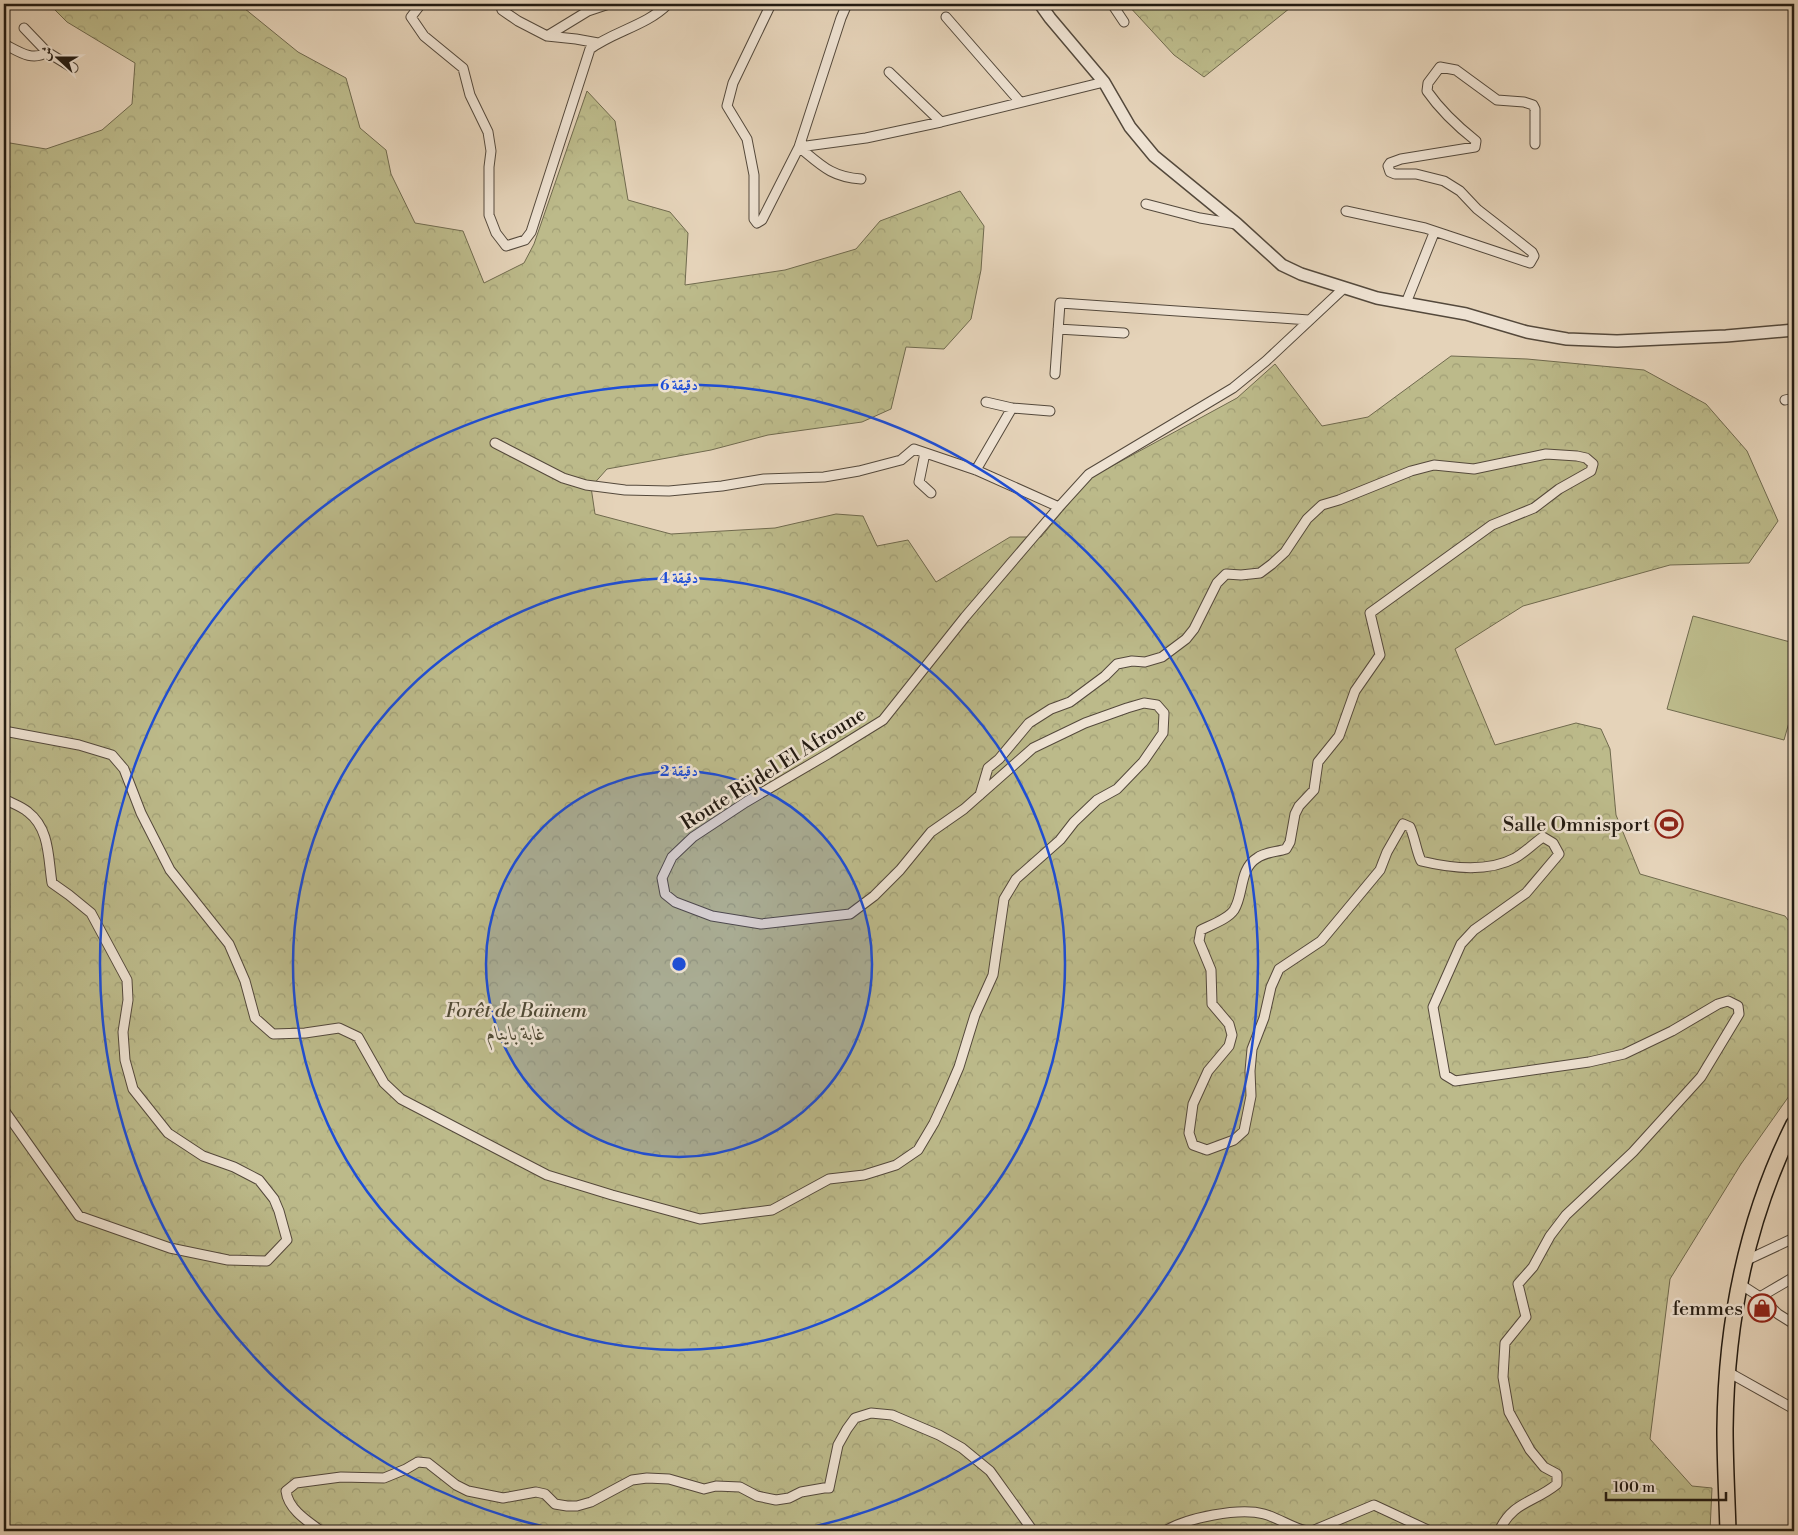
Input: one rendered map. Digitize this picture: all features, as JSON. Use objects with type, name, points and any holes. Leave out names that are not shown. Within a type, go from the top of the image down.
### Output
[{"type":"main road","points":[[1728,1531],[1725,1428],[1733,1318],[1744,1261],[1765,1195],[1784,1144],[1794,1124]]},
{"type":"street","points":[[412,4],[411,18],[424,36],[463,68],[470,95],[488,132],[491,151],[489,167],[490,215],[496,233],[506,246],[525,240],[531,232],[582,68],[590,49],[598,43],[642,23],[659,13],[668,4]]},
{"type":"street","points":[[411,18],[416,4]]},
{"type":"street","points":[[411,18],[421,4]]},
{"type":"street","points":[[500,4],[502,10],[518,21],[547,36],[598,43]]},
{"type":"street","points":[[547,36],[588,11],[609,4]]},
{"type":"street","points":[[771,4],[733,83],[727,106],[747,139],[754,175],[754,219],[755,222],[759,223],[799,147],[841,18],[848,4]]},
{"type":"street","points":[[1040,4],[1104,82],[1130,127],[1154,156],[1237,224],[1282,266],[1301,274],[1378,298],[1466,314],[1527,332],[1567,339],[1647,340],[1794,330]]},
{"type":"street","points":[[1112,4],[1124,22]]},
{"type":"street","points":[[1643,4],[1661,4]]},
{"type":"street","points":[[946,17],[1020,102]]},
{"type":"street","points":[[24,28],[46,52],[73,68]]},
{"type":"street","points":[[4,44],[29,56],[41,56],[46,52]]},
{"type":"street","points":[[1346,210],[1425,228],[1434,233],[1530,263],[1534,256],[1532,252],[1477,209],[1460,191],[1444,181],[1416,174],[1395,174],[1389,170],[1388,166],[1401,159],[1474,148],[1476,141],[1439,107],[1427,91],[1428,83],[1440,67],[1456,70],[1498,100],[1524,102],[1533,105],[1536,109],[1535,144]]},
{"type":"street","points":[[889,72],[941,122]]},
{"type":"street","points":[[799,147],[866,138],[941,122],[1104,82]]},
{"type":"street","points":[[799,147],[823,167],[844,178],[861,179]]},
{"type":"street","points":[[1146,204],[1200,218],[1237,224]]},
{"type":"street","points":[[1406,303],[1434,233]]},
{"type":"street","points":[[495,443],[563,478],[586,486],[625,490],[669,491],[722,486],[764,479],[824,477],[859,471],[901,460],[914,449],[976,470],[1059,506],[1089,474],[1234,388],[1344,288]]},
{"type":"street","points":[[1055,374],[1060,303],[1309,320]]},
{"type":"street","points":[[1058,329],[1124,333]]},
{"type":"street","points":[[986,402],[1012,408],[1050,411]]},
{"type":"street","points":[[976,470],[1012,408]]},
{"type":"street","points":[[925,453],[919,482],[931,493]]},
{"type":"street","points":[[980,795],[988,768],[1029,723],[1050,708],[1070,702],[1105,676],[1117,664],[1132,661],[1145,662],[1162,656],[1186,639],[1194,629],[1217,583],[1226,574],[1260,573],[1284,552],[1307,519],[1322,505],[1411,471],[1434,465],[1474,469],[1546,454],[1577,456],[1586,458],[1593,464],[1591,471],[1559,489],[1534,508],[1492,525],[1370,613],[1380,655],[1355,691],[1339,736],[1318,762],[1314,790],[1299,806],[1295,814],[1290,842],[1286,849],[1258,857],[1251,862],[1244,875],[1234,909],[1230,914],[1201,930],[1198,941],[1211,970],[1212,1004],[1229,1024],[1232,1034],[1229,1046],[1208,1071],[1193,1104],[1189,1133],[1193,1145],[1207,1150],[1234,1140],[1244,1131],[1251,1096],[1250,1071],[1252,1049],[1264,1018],[1271,987],[1279,969],[1321,941],[1380,870],[1387,852],[1403,824],[1410,827],[1414,837],[1415,848],[1421,861],[1446,867],[1492,867],[1517,858],[1531,844],[1543,837],[1553,843],[1559,854],[1526,893],[1474,930],[1461,944],[1433,1007],[1445,1075],[1455,1082],[1589,1062],[1624,1054],[1672,1031],[1718,1004],[1728,1001],[1738,1006],[1739,1014],[1701,1077],[1633,1152],[1566,1215],[1550,1236],[1533,1267],[1518,1284],[1526,1317],[1505,1343],[1503,1377],[1509,1412],[1530,1450],[1544,1467],[1557,1474],[1556,1484],[1545,1494],[1530,1499],[1514,1509],[1505,1519],[1499,1531]]},
{"type":"street","name":"Route Rijdel El Afroune","points":[[4,731],[79,745],[112,755],[124,769],[141,813],[170,870],[229,944],[245,981],[255,1018],[273,1034],[305,1033],[339,1028],[358,1037],[384,1083],[401,1099],[547,1175],[700,1219],[772,1210],[829,1180],[864,1175],[896,1165],[918,1150],[947,1095],[959,1067],[975,1015],[994,975],[1004,899],[1016,879],[1060,840],[1074,822],[1097,800],[1117,789],[1143,762],[1163,733],[1164,713],[1157,706],[1144,704],[1127,708],[1085,723],[1033,748],[964,809],[931,832],[900,870],[874,896],[850,914],[761,924],[712,916],[675,902],[665,894],[662,878],[672,857],[693,837],[746,802],[882,720],[965,617],[1059,506]]},
{"type":"street","points":[[4,798],[28,811],[41,826],[47,845],[52,883],[91,913],[126,980],[128,1000],[123,1032],[126,1060],[133,1089],[168,1133],[203,1156],[259,1180],[274,1199],[286,1240],[267,1261],[228,1260],[170,1248],[79,1216],[4,1110]]},
{"type":"street","points":[[1744,1261],[1794,1238]]},
{"type":"street","points":[[1760,1297],[1794,1278]]},
{"type":"street","points":[[1740,1284],[1794,1324]]},
{"type":"street","points":[[1728,1372],[1794,1409]]},
{"type":"street","points":[[321,1531],[307,1522],[287,1502],[286,1491],[296,1483],[341,1477],[384,1478],[418,1462],[428,1463],[456,1485],[468,1491],[502,1498],[536,1492],[544,1494],[555,1504],[567,1506],[577,1506],[591,1502],[632,1480],[647,1478],[669,1479],[704,1489],[716,1486],[740,1487],[757,1496],[776,1500],[789,1498],[801,1492],[830,1488],[838,1445],[846,1429],[855,1418],[871,1413],[892,1415],[939,1435],[962,1448],[990,1471],[1034,1531]]},
{"type":"street","points":[[1312,1531],[1374,1504],[1430,1531]]},
{"type":"street","points":[[1165,1531],[1193,1521],[1249,1511],[1266,1514],[1300,1530],[1307,1531]]},
{"type":"green space","name":"Forêt de Baïnem غابة باينام","points":[[49,4],[239,4],[298,52],[346,78],[360,128],[386,150],[391,174],[415,223],[463,231],[484,283],[524,263],[534,244],[587,91],[615,121],[628,200],[670,212],[688,233],[685,285],[785,270],[856,249],[880,221],[960,191],[984,226],[981,270],[971,319],[944,349],[906,347],[891,409],[862,422],[768,435],[711,450],[607,469],[591,487],[595,514],[671,534],[775,528],[836,514],[863,516],[877,546],[908,540],[936,582],[1010,537],[1041,537],[1090,478],[1237,398],[1275,364],[1322,426],[1368,417],[1451,356],[1527,359],[1644,370],[1706,404],[1747,451],[1778,521],[1749,563],[1670,565],[1523,606],[1455,649],[1495,745],[1576,723],[1601,729],[1610,749],[1616,815],[1640,874],[1785,916],[1794,928],[1794,1089],[1741,1164],[1670,1279],[1650,1439],[1692,1486],[1712,1488],[1710,1531],[4,1531],[4,142],[46,149],[102,130],[132,104],[135,63],[67,22]]},
{"type":"green space","points":[[1127,4],[1295,4],[1204,77],[1174,55]]},
{"type":"green space","points":[[1693,616],[1794,643],[1794,705],[1784,740],[1667,709]]},
{"type":"place","name":"Salle Omnisport","points":[[1669,824]]},
{"type":"place","name":"femmes","points":[[1762,1308]]}]
